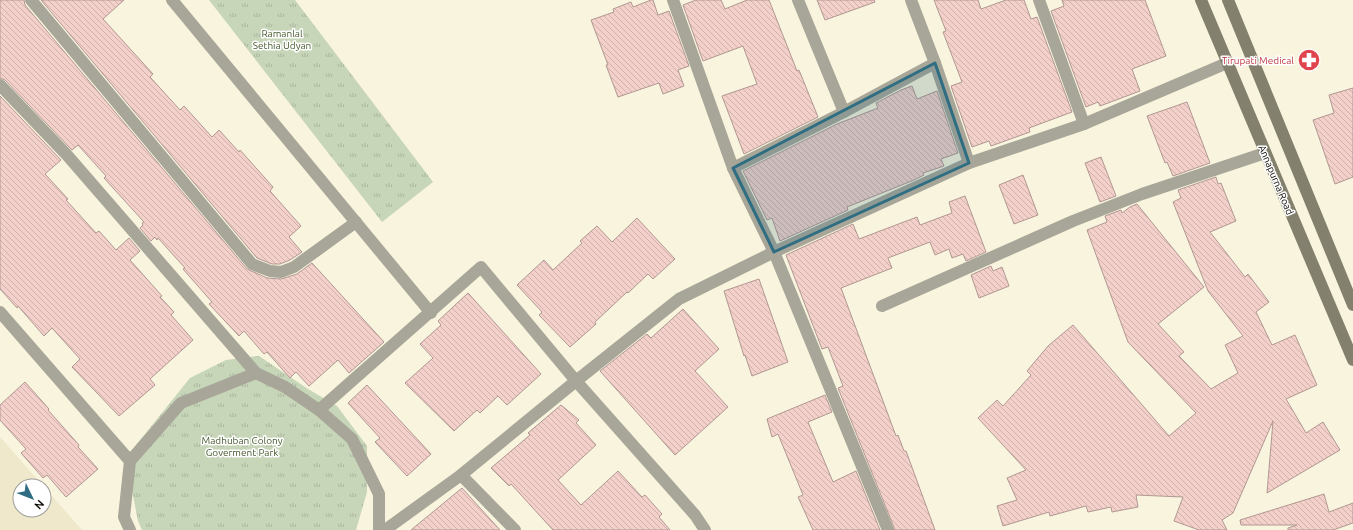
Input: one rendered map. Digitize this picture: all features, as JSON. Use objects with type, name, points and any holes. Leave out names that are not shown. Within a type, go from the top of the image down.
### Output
[{"type":"main road","name":"Annapurna Road","points":[[1201,0],[1353,360]]},
{"type":"main road","points":[[1228,0],[1353,304]]},
{"type":"street","points":[[31,0],[252,264],[270,271],[281,272],[294,267],[356,222]]},
{"type":"street","points":[[172,0],[431,313]]},
{"type":"street","points":[[673,0],[733,168],[774,252],[888,530]]},
{"type":"street","points":[[798,0],[844,112]]},
{"type":"street","points":[[911,0],[935,63],[969,163]]},
{"type":"street","points":[[1039,0],[1084,124]]},
{"type":"street","points":[[733,168],[844,112],[935,63]]},
{"type":"street","points":[[385,530],[461,475],[679,299],[774,252],[969,163],[1084,124],[1227,63]]},
{"type":"street","points":[[0,85],[67,155],[256,373],[285,386],[319,410],[352,439],[379,494],[380,530]]},
{"type":"street","points":[[882,306],[1074,221],[1142,194],[1265,153]]},
{"type":"street","points":[[319,410],[431,313],[481,267],[576,381],[695,515],[705,530]]},
{"type":"street","points":[[0,312],[130,461]]},
{"type":"street","points":[[130,530],[124,517],[130,461],[182,404],[256,373]]},
{"type":"street","points":[[461,475],[515,530]]},
{"type":"highlighted area","points":[[935,63],[969,163],[774,252],[733,168]]},
{"type":"shaded area","points":[[0,437],[36,478],[12,478],[12,518],[52,518],[52,496],[82,530],[0,530]]},
{"type":"green space","name":"Ramanlal Sethia Udyan","points":[[209,0],[295,0],[433,182],[382,222]]},
{"type":"green space","name":"Madhuban Colony Goverment Park","points":[[259,356],[308,389],[337,406],[367,446],[367,492],[356,530],[142,530],[138,521],[130,480],[132,450],[190,378],[226,360]]},
{"type":"building","points":[[0,0],[24,0],[25,5],[247,269],[267,278],[281,279],[297,274],[312,263],[384,342],[349,373],[338,360],[309,386],[296,372],[290,378],[267,352],[264,354],[244,331],[239,336],[209,304],[212,302],[183,269],[185,268],[158,238],[157,240],[155,237],[151,241],[140,228],[144,222],[104,178],[106,176],[78,145],[72,150],[5,80],[0,78]]},
{"type":"building","points":[[41,0],[124,0],[103,19],[153,74],[150,77],[180,110],[184,106],[212,137],[219,130],[239,152],[240,150],[273,187],[270,191],[301,226],[289,237],[302,252],[290,260],[280,264],[272,264],[257,258]]},
{"type":"building","points":[[653,0],[658,15],[669,11],[689,66],[678,70],[684,86],[663,94],[659,83],[618,97],[591,20],[614,12],[613,9],[631,2],[633,7]]},
{"type":"building","points":[[696,0],[721,0],[725,9],[747,0],[769,0],[797,71],[799,70],[818,117],[744,154],[722,96],[757,84],[743,46],[703,61],[683,5]]},
{"type":"building","points":[[817,0],[874,0],[875,2],[825,20]]},
{"type":"building","points":[[934,0],[978,0],[981,9],[1006,0],[1024,0],[1031,19],[1037,17],[1072,112],[1029,128],[1030,132],[991,146],[989,141],[972,147],[951,86],[962,82],[943,32],[946,31]]},
{"type":"building","points":[[1062,0],[1145,0],[1166,56],[1132,69],[1140,91],[1100,106],[1098,102],[1086,107],[1051,11],[1064,6]]},
{"type":"building","points":[[912,86],[917,99],[937,91],[958,153],[941,159],[944,166],[923,173],[924,175],[914,180],[847,207],[848,210],[780,241],[772,218],[767,220],[743,171],[837,124],[878,108],[876,103]]},
{"type":"building","points":[[1353,88],[1353,177],[1335,184],[1313,120],[1334,113],[1329,95]]},
{"type":"building","points":[[0,96],[61,160],[45,174],[68,199],[66,200],[96,233],[99,231],[116,250],[129,238],[140,251],[130,260],[162,296],[160,297],[174,312],[171,315],[193,340],[150,379],[155,385],[119,416],[72,367],[80,359],[52,328],[44,336],[18,306],[17,308],[0,289]]},
{"type":"building","points":[[1187,102],[1210,163],[1173,176],[1167,162],[1165,163],[1147,116]]},
{"type":"building","points":[[1101,157],[1116,196],[1100,202],[1085,163]]},
{"type":"building","points":[[1023,175],[1038,215],[1014,224],[999,185]]},
{"type":"building","points":[[1216,177],[1218,184],[1221,183],[1236,221],[1210,232],[1245,277],[1248,274],[1269,302],[1256,312],[1272,345],[1295,335],[1317,385],[1286,399],[1306,433],[1323,422],[1340,450],[1267,493],[1273,421],[1233,513],[1222,520],[1227,530],[1199,530],[1174,521],[1183,497],[1136,495],[1138,507],[1112,512],[1111,507],[1088,512],[1086,506],[1050,516],[1049,512],[1003,526],[997,506],[1017,500],[1007,478],[1026,470],[978,418],[997,400],[1003,406],[1031,375],[1027,371],[1048,346],[1073,325],[1169,436],[1196,413],[1128,342],[1087,230],[1107,222],[1105,216],[1121,210],[1122,213],[1137,204],[1204,287],[1158,324],[1184,352],[1179,356],[1211,389],[1238,373],[1225,345],[1243,336],[1208,291],[1173,202],[1181,198],[1178,190]]},
{"type":"building","points":[[965,196],[986,252],[966,261],[963,254],[952,258],[949,249],[935,255],[930,242],[888,258],[892,268],[841,288],[896,436],[898,435],[904,451],[906,451],[935,530],[895,530],[838,388],[843,386],[828,347],[822,349],[786,255],[853,224],[859,239],[917,217],[920,225],[952,213],[949,202]]},
{"type":"building","points":[[637,218],[675,259],[653,279],[648,274],[628,293],[627,292],[595,322],[596,324],[570,347],[539,315],[542,312],[517,285],[544,260],[553,270],[582,243],[580,241],[597,226],[612,242]]},
{"type":"building","points":[[991,266],[993,271],[1002,267],[1009,286],[979,298],[971,275]]},
{"type":"building","points":[[759,279],[788,362],[752,376],[745,355],[744,356],[724,291]]},
{"type":"building","points":[[468,293],[541,374],[507,405],[498,396],[480,413],[477,410],[454,431],[405,383],[433,358],[420,344],[441,325],[438,321]]},
{"type":"building","points":[[683,309],[719,349],[695,371],[728,407],[675,455],[600,371],[647,334],[651,338]]},
{"type":"building","points":[[25,382],[98,469],[66,497],[52,481],[52,478],[50,478],[47,475],[43,478],[21,453],[26,449],[0,420],[0,405]]},
{"type":"building","points":[[367,385],[431,454],[407,476],[375,442],[380,438],[348,403]]},
{"type":"building","points":[[825,395],[832,412],[808,422],[833,482],[856,471],[880,530],[813,530],[798,497],[803,495],[778,434],[772,437],[767,419]]},
{"type":"building","points":[[561,405],[579,420],[576,423],[596,445],[558,480],[581,505],[618,471],[642,497],[645,495],[662,514],[659,517],[670,530],[553,530],[511,484],[509,486],[491,468],[530,435],[528,433]]},
{"type":"building","points":[[462,488],[500,530],[411,530]]},
{"type":"building","points":[[1324,494],[1329,512],[1353,503],[1353,523],[1333,530],[1288,530],[1288,528],[1297,525],[1241,525],[1240,520]]},
{"type":"place","name":"Tirupati Medical","points":[[1309,60]]}]
